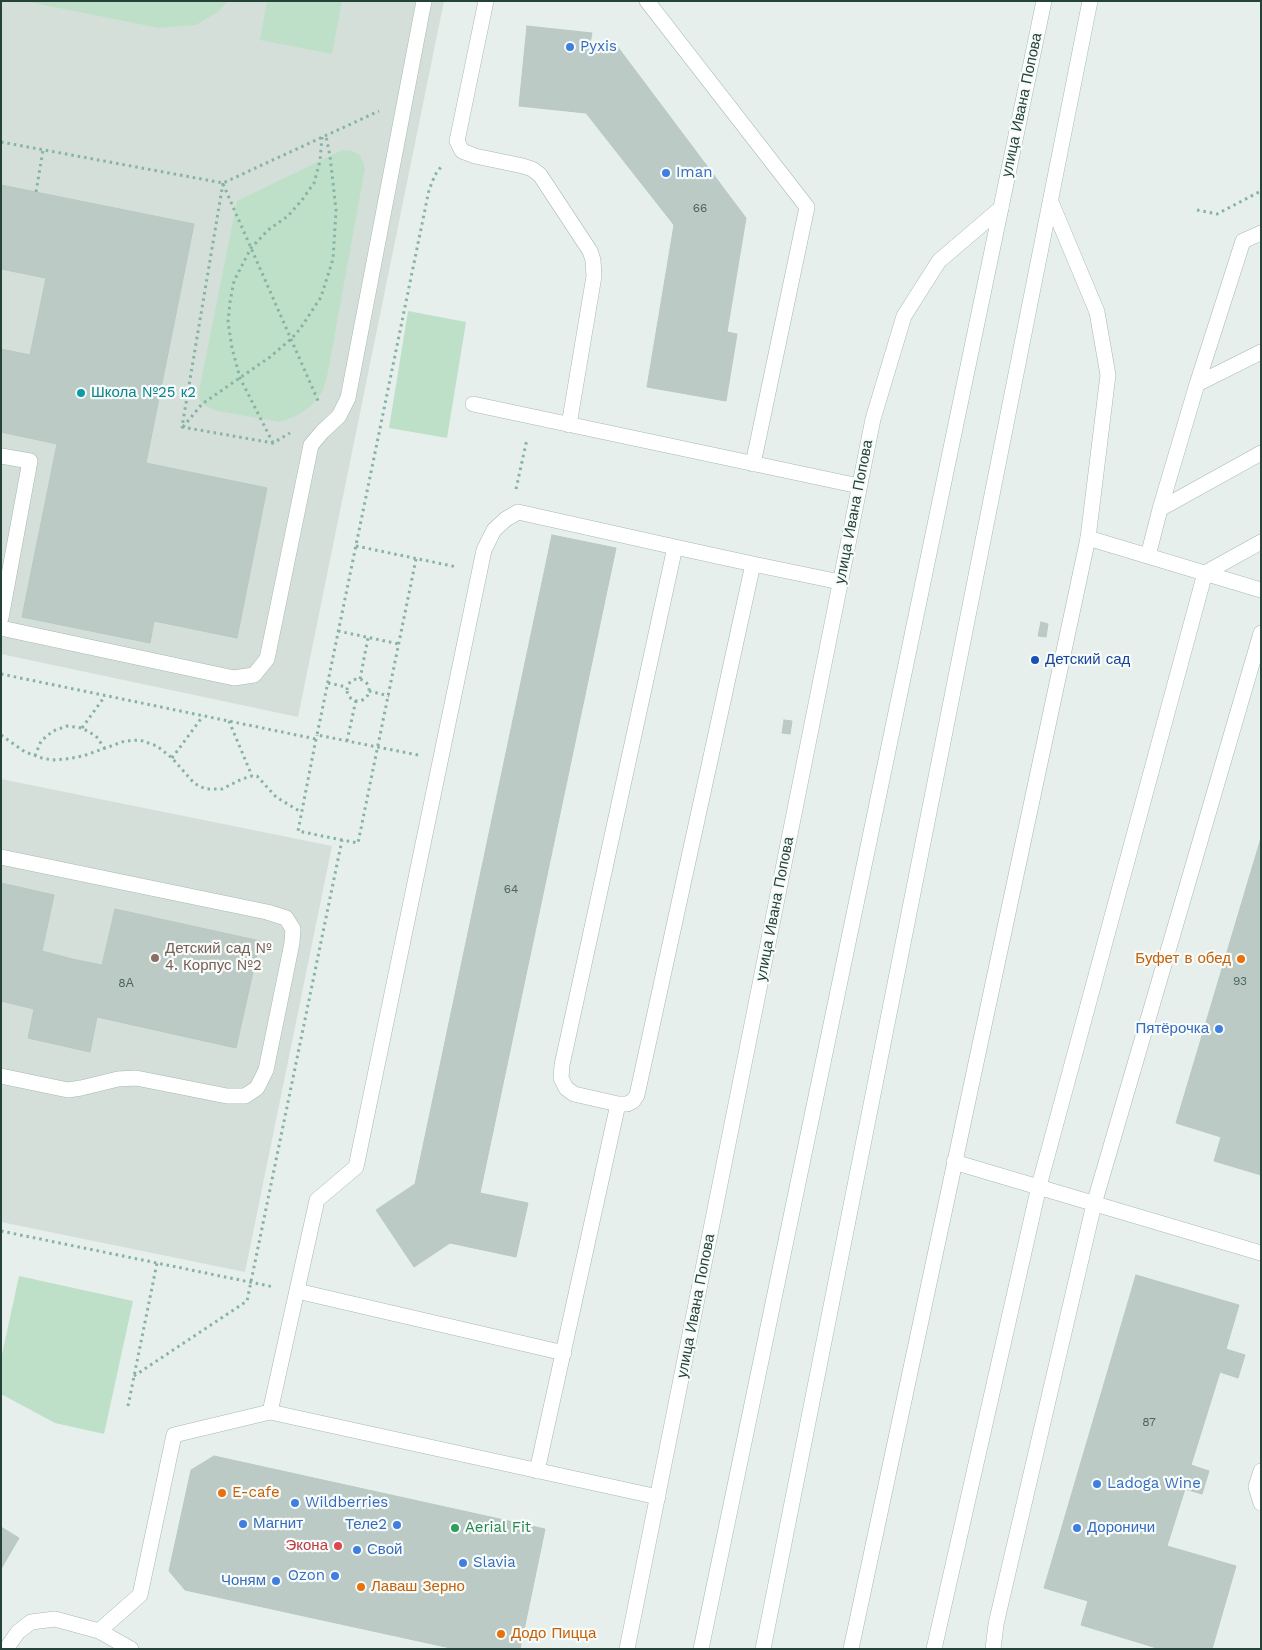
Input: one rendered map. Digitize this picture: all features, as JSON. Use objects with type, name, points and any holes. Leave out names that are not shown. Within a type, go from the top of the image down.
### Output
[{"type":"main road","points":[[1,628],[234,678],[254,675],[267,659],[311,445],[339,416],[348,398],[424,1]]},
{"type":"main road","points":[[486,1],[456,141],[462,151],[475,156],[523,166],[532,169],[540,175],[590,251],[593,260],[594,276],[569,425]]},
{"type":"main road","points":[[647,1],[807,207],[753,464]]},
{"type":"main road","name":"улица Ивана Попова","points":[[700,1649],[1044,1]]},
{"type":"main road","points":[[764,1649],[1090,1]]},
{"type":"main road","points":[[851,1649],[1088,538],[1108,376],[1097,312],[1051,202]]},
{"type":"main road","name":"улица Ивана Попова","points":[[627,1649],[872,419],[904,316],[939,261],[1001,208]]},
{"type":"main road","points":[[1148,556],[1197,384],[1244,241],[1261,234]]},
{"type":"main road","points":[[1197,384],[1261,352]]},
{"type":"main road","points":[[473,404],[859,486]]},
{"type":"main road","points":[[1160,509],[1261,453]]},
{"type":"main road","points":[[1,456],[30,461],[1,618]]},
{"type":"main road","points":[[270,1412],[317,1200],[356,1167],[479,572],[484,550],[494,530],[510,516],[518,512],[840,582]]},
{"type":"main road","points":[[1088,538],[1261,590]]},
{"type":"main road","points":[[934,1649],[1039,1186],[1204,573],[1261,542]]},
{"type":"main road","points":[[675,547],[562,1065],[561,1078],[566,1088],[574,1094],[618,1104],[627,1104],[633,1101],[637,1095],[753,564]]},
{"type":"main road","points":[[993,1649],[996,1624],[1094,1204],[1261,633]]},
{"type":"main road","points":[[1,857],[267,912],[286,918],[293,929],[292,943],[266,1070],[257,1088],[245,1096],[227,1096],[136,1078],[118,1079],[68,1090],[1,1076]]},
{"type":"main road","points":[[537,1471],[618,1104]]},
{"type":"main road","points":[[954,1162],[1261,1253]]},
{"type":"main road","points":[[296,1291],[564,1353]]},
{"type":"main road","points":[[99,1631],[140,1595],[174,1435],[270,1412],[658,1497]]},
{"type":"main road","points":[[1261,1471],[1256,1487],[1261,1503]]},
{"type":"main road","points":[[6,1649],[18,1632],[31,1622],[55,1620],[99,1631],[131,1649]]},
{"type":"path","points":[[1,142],[223,184],[380,111]]},
{"type":"path","points":[[273,443],[240,378],[232,348],[228,322],[234,281],[251,248],[268,230],[288,216],[314,184],[324,137]]},
{"type":"path","points":[[182,427],[202,404],[270,357],[291,339],[300,329],[321,297],[333,258],[336,210],[330,156],[324,137]]},
{"type":"path","points":[[416,559],[358,844],[298,831],[429,190],[435,175],[459,147]]},
{"type":"path","points":[[36,192],[43,150]]},
{"type":"path","points":[[223,184],[320,404]]},
{"type":"path","points":[[182,427],[223,184]]},
{"type":"path","points":[[1197,210],[1217,214],[1261,191]]},
{"type":"path","points":[[510,516],[531,416]]},
{"type":"path","points":[[182,427],[273,443],[298,428]]},
{"type":"path","points":[[356,546],[479,572]]},
{"type":"path","points":[[338,631],[399,644]]},
{"type":"path","points":[[360,679],[368,638]]},
{"type":"path","points":[[1,674],[316,739]]},
{"type":"path","points":[[360,679],[367,683],[369,691],[364,699],[356,700],[349,695],[347,687],[352,680],[360,679]]},
{"type":"path","points":[[328,683],[347,687]]},
{"type":"path","points":[[369,691],[389,696]]},
{"type":"path","points":[[82,728],[105,696]]},
{"type":"path","points":[[347,741],[356,700]]},
{"type":"path","points":[[172,758],[203,716]]},
{"type":"path","points":[[229,721],[252,776]]},
{"type":"path","points":[[35,756],[41,741],[52,731],[67,726],[82,728],[96,736],[104,749]]},
{"type":"path","points":[[317,734],[440,760]]},
{"type":"path","points":[[1,735],[25,752],[52,760],[83,756],[125,741],[140,740],[157,746],[172,758],[194,783],[207,789],[222,789],[252,776],[257,776],[281,800],[302,812]]},
{"type":"path","points":[[134,1376],[247,1301],[342,840]]},
{"type":"path","points":[[1,1231],[296,1291]]},
{"type":"path","points":[[128,1406],[157,1263]]},
{"type":"shaded area","points":[[1,1],[444,1],[298,717],[1,654]]},
{"type":"shaded area","name":"Детский сад № 4. Корпус №2","points":[[1,779],[332,846],[245,1272],[1,1222]]},
{"type":"green space","points":[[24,1],[228,1],[218,12],[196,25],[159,28]]},
{"type":"green space","points":[[267,1],[342,1],[332,54],[260,40]]},
{"type":"green space","points":[[342,150],[352,151],[360,155],[365,168],[327,377],[322,392],[311,406],[298,415],[280,422],[217,411],[202,404],[198,396],[237,201]]},
{"type":"green space","points":[[408,311],[466,322],[447,438],[389,428]]},
{"type":"green space","points":[[19,1276],[133,1301],[104,1434],[55,1423],[1,1394],[1,1359]]},
{"type":"building","points":[[527,26],[592,33],[590,43],[617,46],[746,218],[727,332],[737,334],[726,401],[647,387],[674,225],[586,113],[519,106]]},
{"type":"building","name":"Школа №25 к2","points":[[1,185],[194,224],[146,463],[267,488],[237,638],[154,621],[150,643],[22,617],[57,444],[1,432],[1,349],[30,355],[46,278],[1,269]]},
{"type":"building","points":[[552,535],[616,548],[480,1193],[528,1203],[516,1257],[450,1243],[414,1267],[376,1210],[415,1184]]},
{"type":"building","points":[[1041,622],[1048,624],[1046,637],[1038,636]]},
{"type":"building","points":[[784,720],[792,721],[790,734],[782,733]]},
{"type":"building","points":[[1261,838],[1261,1175],[1214,1161],[1221,1137],[1176,1123]]},
{"type":"building","points":[[1,883],[54,895],[42,951],[72,959],[102,965],[115,909],[260,941],[236,1048],[97,1017],[90,1052],[28,1038],[34,1009],[1,1001]]},
{"type":"building","points":[[1136,1275],[1239,1305],[1226,1349],[1245,1355],[1238,1378],[1220,1372],[1191,1465],[1209,1471],[1202,1494],[1185,1489],[1167,1546],[1236,1566],[1212,1649],[1160,1649],[1081,1625],[1088,1601],[1044,1588]]},
{"type":"building","name":"Свой","points":[[214,1456],[545,1529],[520,1649],[455,1649],[185,1590],[169,1571],[191,1470]]},
{"type":"building","points":[[1,1527],[19,1538],[1,1569]]},
{"type":"place","name":"Pyxis","points":[[570,47]]},
{"type":"place","name":"Iman","points":[[666,173]]},
{"type":"place","name":"Школа №25 к2","points":[[81,393]]},
{"type":"place","name":"Детский сад","points":[[1035,660]]},
{"type":"place","name":"Детский сад № 4. Корпус №2","points":[[155,958]]},
{"type":"place","name":"Буфет в обед","points":[[1241,959]]},
{"type":"place","name":"Пятёрочка","points":[[1219,1029]]},
{"type":"place","name":"Ladoga Wine","points":[[1097,1484]]},
{"type":"place","name":"E-cafe","points":[[222,1493]]},
{"type":"place","name":"Wildberries","points":[[295,1503]]},
{"type":"place","name":"Магнит","points":[[243,1524]]},
{"type":"place","name":"Теле2","points":[[397,1525]]},
{"type":"place","name":"Aerial Fit","points":[[455,1528]]},
{"type":"place","name":"Дороничи","points":[[1077,1528]]},
{"type":"place","name":"Экона","points":[[338,1546]]},
{"type":"place","name":"Свой","points":[[357,1550]]},
{"type":"place","name":"Slavia","points":[[463,1563]]},
{"type":"place","name":"Ozon","points":[[335,1576]]},
{"type":"place","name":"Чоням","points":[[276,1581]]},
{"type":"place","name":"Лаваш Зерно","points":[[361,1587]]},
{"type":"place","name":"Додо Пицца","points":[[501,1634]]}]
